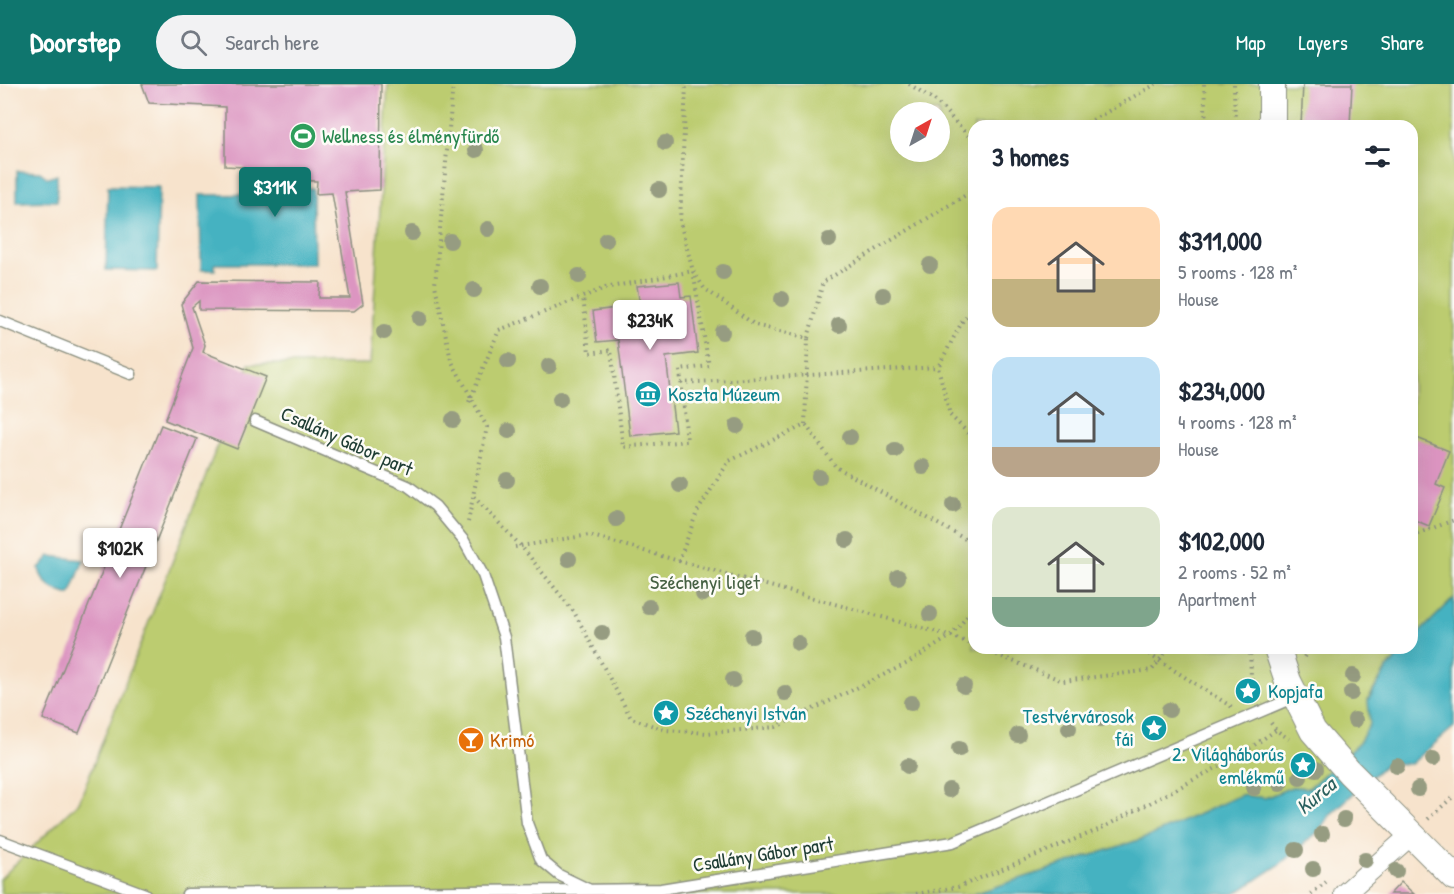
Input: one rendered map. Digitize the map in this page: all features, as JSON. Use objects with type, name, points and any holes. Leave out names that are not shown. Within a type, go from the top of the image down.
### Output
[{"type":"street","points":[[1272,84],[1272,120]]},
{"type":"street","points":[[1279,654],[1295,697],[1305,738],[1389,812],[1454,877]]},
{"type":"street","points":[[1344,894],[1411,835]]},
{"type":"lane","points":[[0,321],[131,374]]},
{"type":"lane","name":"Csallány Gábor part","points":[[255,421],[408,486],[435,506],[464,541],[483,575],[504,637],[527,824],[541,860],[559,875],[590,890],[662,889],[953,842],[1295,697]]},
{"type":"lane","points":[[0,840],[145,894]]},
{"type":"lane","points":[[188,894],[590,890]]},
{"type":"path","points":[[453,84],[435,285],[451,360],[487,427],[473,496],[521,546],[574,612],[631,718],[665,730],[708,733],[776,727],[908,663],[951,636],[968,615]]},
{"type":"path","points":[[583,296],[589,353],[612,350],[623,447],[687,441],[680,369],[709,366],[693,271],[680,222],[686,84]]},
{"type":"path","points":[[909,84],[936,101],[968,136]]},
{"type":"path","points":[[1093,120],[1156,84]]},
{"type":"path","points":[[1204,84],[1206,120]]},
{"type":"path","points":[[1234,84],[1235,120]]},
{"type":"path","points":[[968,194],[823,282],[808,338],[805,425],[836,467],[968,541]]},
{"type":"path","points":[[470,399],[499,330],[605,288],[693,271]]},
{"type":"path","points":[[693,271],[704,288],[755,324],[808,338]]},
{"type":"path","points":[[968,314],[938,367],[950,415],[968,434]]},
{"type":"path","points":[[681,383],[938,367]]},
{"type":"path","points":[[679,561],[697,512],[729,461],[805,425]]},
{"type":"path","points":[[1418,534],[1454,520]]},
{"type":"path","points":[[515,547],[589,535],[968,643]]},
{"type":"path","points":[[995,654],[1063,681],[1152,670],[1164,654]]},
{"type":"path","points":[[1148,654],[1248,717]]},
{"type":"path","points":[[1250,654],[1251,676],[1264,710],[1275,730],[1305,738]]},
{"type":"path","points":[[916,894],[958,887],[1098,830],[1237,757],[1275,730]]},
{"type":"path","points":[[1411,835],[1454,796]]},
{"type":"green space","name":"Széchenyi liget","points":[[388,84],[1454,84],[1454,598],[1418,634],[1418,120],[968,120],[968,654],[1400,654],[1385,671],[1368,699],[1370,724],[1359,743],[1309,788],[1292,787],[1265,798],[1241,795],[1148,837],[974,894],[1,894],[0,879],[79,802],[249,364],[370,364]]},
{"type":"water","points":[[17,171],[40,172],[48,178],[57,175],[57,201],[17,202]]},
{"type":"water","points":[[108,186],[159,187],[157,271],[106,270]]},
{"type":"water","points":[[300,188],[313,188],[314,264],[215,264],[215,270],[201,270],[200,195],[300,194]]},
{"type":"water","points":[[50,556],[84,560],[70,595],[54,589],[43,579],[39,568]]},
{"type":"water","name":"Kurca","points":[[1454,598],[1454,727],[1411,764],[1387,763],[1331,814],[1319,831],[1279,865],[1235,894],[974,894],[1148,837],[1241,795],[1265,798],[1292,787],[1309,788],[1359,743],[1370,724],[1368,700],[1385,672],[1400,654],[1418,654],[1418,634]]},
{"type":"building","points":[[142,84],[381,84],[380,190],[345,192],[363,304],[354,311],[199,310],[199,301],[192,307],[205,345],[203,352],[266,377],[237,449],[165,420],[193,348],[181,304],[199,281],[320,282],[319,298],[350,298],[332,193],[316,194],[317,181],[243,179],[244,167],[225,166],[225,107],[149,103]]},
{"type":"building","points":[[1303,84],[1352,84],[1350,120],[1301,120]]},
{"type":"building","name":"Koszta Múzeum","points":[[679,282],[681,297],[691,296],[698,353],[666,357],[675,431],[630,436],[618,340],[597,342],[593,311],[640,305],[637,286]]},
{"type":"building","points":[[161,425],[197,439],[79,733],[43,719]]},
{"type":"building","points":[[1418,438],[1449,451],[1436,484],[1445,488],[1429,526],[1418,521]]},
{"type":"building","points":[[1401,882],[1414,894],[1390,894]]},
{"type":"place","name":"Wellness és élményfürdő","points":[[303,136]]},
{"type":"place","name":"Koszta Múzeum","points":[[648,394]]},
{"type":"place","name":"Kopjafa","points":[[1248,691]]},
{"type":"place","name":"Széchenyi István","points":[[666,713]]},
{"type":"place","name":"Testvérvárosok fái","points":[[1154,728]]},
{"type":"place","name":"Krimó","points":[[471,740]]},
{"type":"place","name":"2. Világháborús emlékmű","points":[[1303,765]]}]
